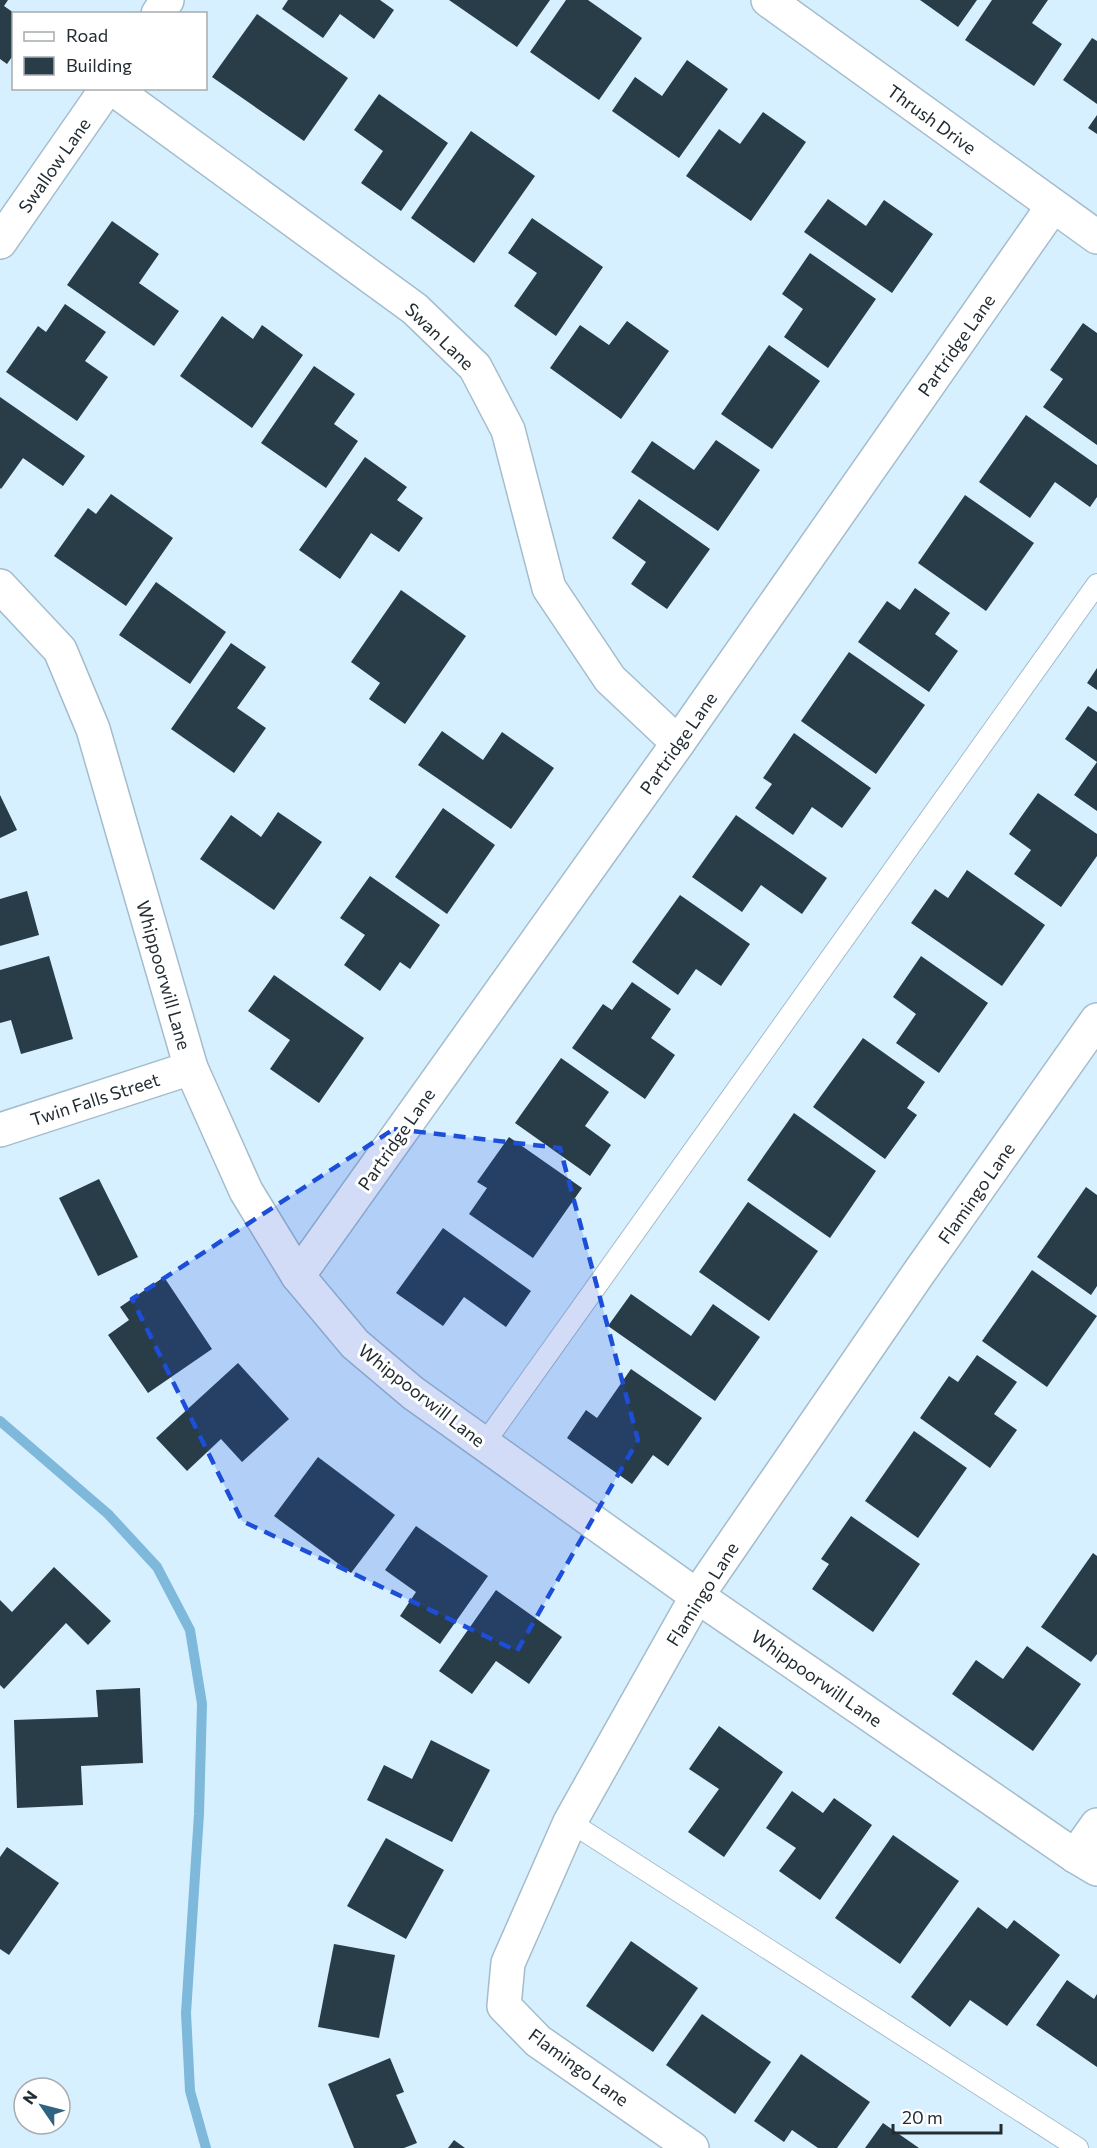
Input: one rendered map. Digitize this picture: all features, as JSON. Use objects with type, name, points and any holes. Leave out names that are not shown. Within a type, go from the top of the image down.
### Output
[{"type":"street","name":"Thrush Drive","points":[[768,0],[1097,237]]},
{"type":"street","name":"Swallow Lane","points":[[0,242],[109,90]]},
{"type":"street","name":"Swan Lane","points":[[113,90],[415,309],[475,367],[508,430],[549,588],[610,679],[678,743]]},
{"type":"street","name":"Partridge Lane","points":[[298,1276],[678,743],[1053,206]]},
{"type":"street","name":"Whippoorwill Lane","points":[[0,586],[60,650],[93,729],[191,1068],[246,1191],[298,1276],[355,1344],[413,1393],[697,1596],[1086,1863]]},
{"type":"street","name":"Flamingo Lane","points":[[692,2148],[538,2041],[504,2006],[508,1963],[570,1822],[697,1596],[918,1274],[1097,1020]]},
{"type":"street","name":"Twin Falls Street","points":[[0,1130],[191,1068]]},
{"type":"street","points":[[1086,1863],[1097,1825]]},
{"type":"lane","points":[[484,1444],[1097,584]]},
{"type":"lane","points":[[570,1822],[1078,2148]]},
{"type":"highlighted area","points":[[394,1129],[560,1148],[638,1440],[517,1651],[242,1521],[132,1299]]},
{"type":"building","points":[[0,0],[8,0],[4,6],[13,12],[12,57],[7,64],[0,59]]},
{"type":"building","points":[[288,0],[380,0],[394,10],[374,39],[340,14],[323,38],[282,9]]},
{"type":"building","points":[[449,0],[550,0],[517,47]]},
{"type":"building","points":[[566,0],[588,0],[642,38],[599,100],[530,52]]},
{"type":"building","points":[[920,0],[977,0],[958,27]]},
{"type":"building","points":[[992,0],[1048,0],[1032,23],[1062,44],[1034,86],[965,40]]},
{"type":"building","points":[[257,14],[348,78],[304,141],[212,77]]},
{"type":"building","points":[[1092,38],[1097,41],[1097,104],[1063,80]]},
{"type":"building","points":[[687,60],[728,89],[679,158],[612,111],[635,77],[662,96]]},
{"type":"building","points":[[379,94],[448,143],[401,211],[361,183],[383,151],[354,130]]},
{"type":"building","points":[[763,112],[806,142],[751,221],[686,176],[719,129],[740,144]]},
{"type":"building","points":[[1097,115],[1097,134],[1088,128]]},
{"type":"building","points":[[471,131],[535,176],[474,263],[411,218]]},
{"type":"building","points":[[828,199],[866,226],[884,200],[933,234],[892,293],[804,232]]},
{"type":"building","points":[[532,218],[603,267],[556,336],[514,306],[537,273],[508,253]]},
{"type":"building","points":[[112,221],[159,254],[139,283],[179,311],[154,346],[67,285]]},
{"type":"building","points":[[810,253],[876,299],[828,368],[784,337],[803,309],[782,294]]},
{"type":"building","points":[[65,304],[106,332],[85,361],[108,377],[77,421],[6,372],[38,326],[46,332]]},
{"type":"building","points":[[222,316],[253,339],[262,325],[303,355],[252,428],[180,376]]},
{"type":"building","points":[[627,321],[669,351],[621,419],[550,368],[580,325],[609,345]]},
{"type":"building","points":[[1083,323],[1097,333],[1097,445],[1043,407],[1063,379],[1050,370]]},
{"type":"building","points":[[769,345],[820,381],[772,449],[721,414]]},
{"type":"building","points":[[314,366],[355,394],[334,424],[358,441],[326,488],[261,443]]},
{"type":"building","points":[[0,397],[85,456],[63,486],[23,458],[0,488]]},
{"type":"building","points":[[1026,415],[1097,465],[1097,497],[1090,507],[1055,482],[1030,518],[979,482]]},
{"type":"building","points":[[716,440],[760,470],[718,531],[631,472],[652,441],[694,470]]},
{"type":"building","points":[[365,457],[407,487],[397,500],[423,518],[399,552],[371,533],[340,579],[299,550]]},
{"type":"building","points":[[111,494],[173,538],[126,606],[54,556],[88,508],[96,514]]},
{"type":"building","points":[[965,495],[1034,543],[986,611],[918,563]]},
{"type":"building","points":[[639,499],[710,549],[667,609],[631,584],[646,562],[612,538]]},
{"type":"building","points":[[156,582],[226,632],[190,684],[119,635]]},
{"type":"building","points":[[915,588],[950,613],[935,634],[958,651],[929,692],[858,642],[887,601],[900,610]]},
{"type":"building","points":[[401,590],[466,636],[405,724],[369,699],[380,683],[351,662]]},
{"type":"building","points":[[231,643],[266,667],[237,708],[266,728],[234,773],[171,729]]},
{"type":"building","points":[[849,652],[925,705],[876,774],[801,721]]},
{"type":"building","points":[[1097,668],[1097,690],[1087,683]]},
{"type":"building","points":[[1088,706],[1097,712],[1097,762],[1065,739]]},
{"type":"building","points":[[442,731],[483,760],[502,732],[554,768],[511,829],[418,765]]},
{"type":"building","points":[[794,733],[871,788],[842,828],[812,807],[793,835],[755,808],[772,784],[763,778]]},
{"type":"building","points":[[1097,762],[1097,811],[1074,795]]},
{"type":"building","points":[[1038,793],[1097,834],[1097,856],[1061,907],[1014,874],[1031,850],[1009,834]]},
{"type":"building","points":[[0,795],[17,830],[0,838]]},
{"type":"building","points":[[443,808],[495,845],[447,914],[395,877]]},
{"type":"building","points":[[278,812],[322,842],[274,910],[200,859],[231,815],[261,837]]},
{"type":"building","points":[[736,815],[827,878],[802,914],[761,885],[742,912],[692,877]]},
{"type":"building","points":[[967,870],[1045,925],[1002,986],[911,923],[935,889],[948,898]]},
{"type":"building","points":[[370,876],[440,925],[410,969],[400,962],[380,991],[344,965],[365,935],[340,918]]},
{"type":"building","points":[[27,891],[39,935],[0,946],[0,899]]},
{"type":"building","points":[[680,895],[750,944],[721,986],[696,969],[678,995],[632,962]]},
{"type":"building","points":[[49,956],[73,1039],[21,1054],[11,1020],[0,1023],[0,970]]},
{"type":"building","points":[[921,956],[988,1003],[939,1073],[896,1043],[916,1014],[893,997]]},
{"type":"building","points":[[274,975],[364,1038],[319,1103],[270,1069],[290,1040],[248,1011]]},
{"type":"building","points":[[632,982],[671,1009],[651,1038],[675,1055],[645,1099],[572,1048],[603,1004],[612,1010]]},
{"type":"building","points":[[863,1038],[925,1082],[907,1108],[917,1115],[885,1159],[813,1107]]},
{"type":"building","points":[[561,1058],[609,1092],[585,1126],[611,1145],[590,1176],[515,1123]]},
{"type":"building","points":[[794,1113],[876,1171],[830,1238],[747,1180]]},
{"type":"building","points":[[509,1137],[582,1188],[533,1258],[469,1214],[487,1188],[477,1182]]},
{"type":"building","points":[[99,1179],[138,1257],[98,1276],[59,1198]]},
{"type":"building","points":[[1086,1187],[1097,1195],[1097,1286],[1091,1295],[1037,1257]]},
{"type":"building","points":[[748,1202],[818,1251],[769,1321],[699,1272]]},
{"type":"building","points":[[443,1228],[531,1291],[506,1327],[464,1297],[443,1326],[396,1293]]},
{"type":"building","points":[[1032,1270],[1097,1316],[1047,1387],[982,1341]]},
{"type":"building","points":[[164,1277],[212,1349],[148,1393],[108,1335],[129,1320],[120,1307]]},
{"type":"building","points":[[631,1294],[691,1336],[713,1304],[760,1337],[715,1401],[608,1326]]},
{"type":"building","points":[[977,1355],[1017,1382],[994,1414],[1017,1430],[990,1468],[920,1418],[949,1376],[958,1382]]},
{"type":"building","points":[[238,1363],[289,1419],[242,1462],[221,1439],[187,1471],[156,1438]]},
{"type":"building","points":[[631,1369],[702,1418],[668,1466],[653,1455],[632,1484],[567,1438],[586,1410],[597,1418]]},
{"type":"building","points":[[914,1431],[967,1468],[918,1538],[865,1501]]},
{"type":"building","points":[[318,1457],[395,1515],[351,1573],[274,1516]]},
{"type":"building","points":[[851,1516],[920,1564],[873,1632],[812,1589],[829,1564],[821,1559]]},
{"type":"building","points":[[416,1526],[488,1576],[440,1644],[400,1616],[416,1592],[385,1570]]},
{"type":"building","points":[[1093,1553],[1097,1556],[1097,1654],[1091,1662],[1041,1627]]},
{"type":"building","points":[[54,1567],[111,1621],[88,1645],[66,1623],[4,1689],[0,1685],[0,1600],[12,1612]]},
{"type":"building","points":[[496,1590],[562,1637],[529,1684],[496,1661],[472,1694],[439,1671]]},
{"type":"building","points":[[1027,1646],[1081,1684],[1033,1751],[952,1694],[976,1660],[1003,1679]]},
{"type":"building","points":[[140,1688],[143,1763],[81,1766],[83,1805],[17,1808],[14,1720],[98,1717],[96,1690]]},
{"type":"building","points":[[719,1726],[783,1772],[724,1857],[688,1832],[719,1789],[689,1769]]},
{"type":"building","points":[[431,1740],[490,1770],[452,1842],[367,1800],[384,1765],[412,1779]]},
{"type":"building","points":[[792,1791],[823,1813],[834,1798],[872,1825],[820,1900],[779,1871],[796,1848],[766,1828]]},
{"type":"building","points":[[893,1835],[959,1881],[900,1964],[835,1918]]},
{"type":"building","points":[[386,1838],[444,1870],[406,1939],[347,1906]]},
{"type":"building","points":[[7,1847],[59,1883],[9,1955],[0,1949],[0,1857]]},
{"type":"building","points":[[978,1907],[1007,1929],[1014,1920],[1060,1955],[1007,2026],[970,2000],[950,2027],[911,1997]]},
{"type":"building","points":[[631,1941],[698,1988],[653,2052],[586,2006]]},
{"type":"building","points":[[334,1944],[395,1955],[379,2038],[318,2027]]},
{"type":"building","points":[[1067,1980],[1094,1999],[1097,1994],[1097,2067],[1036,2025]]},
{"type":"building","points":[[702,2014],[771,2062],[735,2114],[666,2065]]},
{"type":"building","points":[[801,2054],[870,2102],[837,2148],[818,2148],[792,2130],[784,2142],[754,2121]]},
{"type":"building","points":[[390,2058],[404,2092],[396,2095],[417,2143],[404,2148],[354,2148],[328,2084]]},
{"type":"building","points":[[883,2123],[919,2148],[865,2148]]},
{"type":"building","points":[[454,2140],[465,2148],[448,2148]]},
{"type":"waterway","points":[[0,1421],[108,1514],[157,1567],[190,1630],[202,1704],[199,1814],[186,2013],[190,2091],[206,2148]]}]
